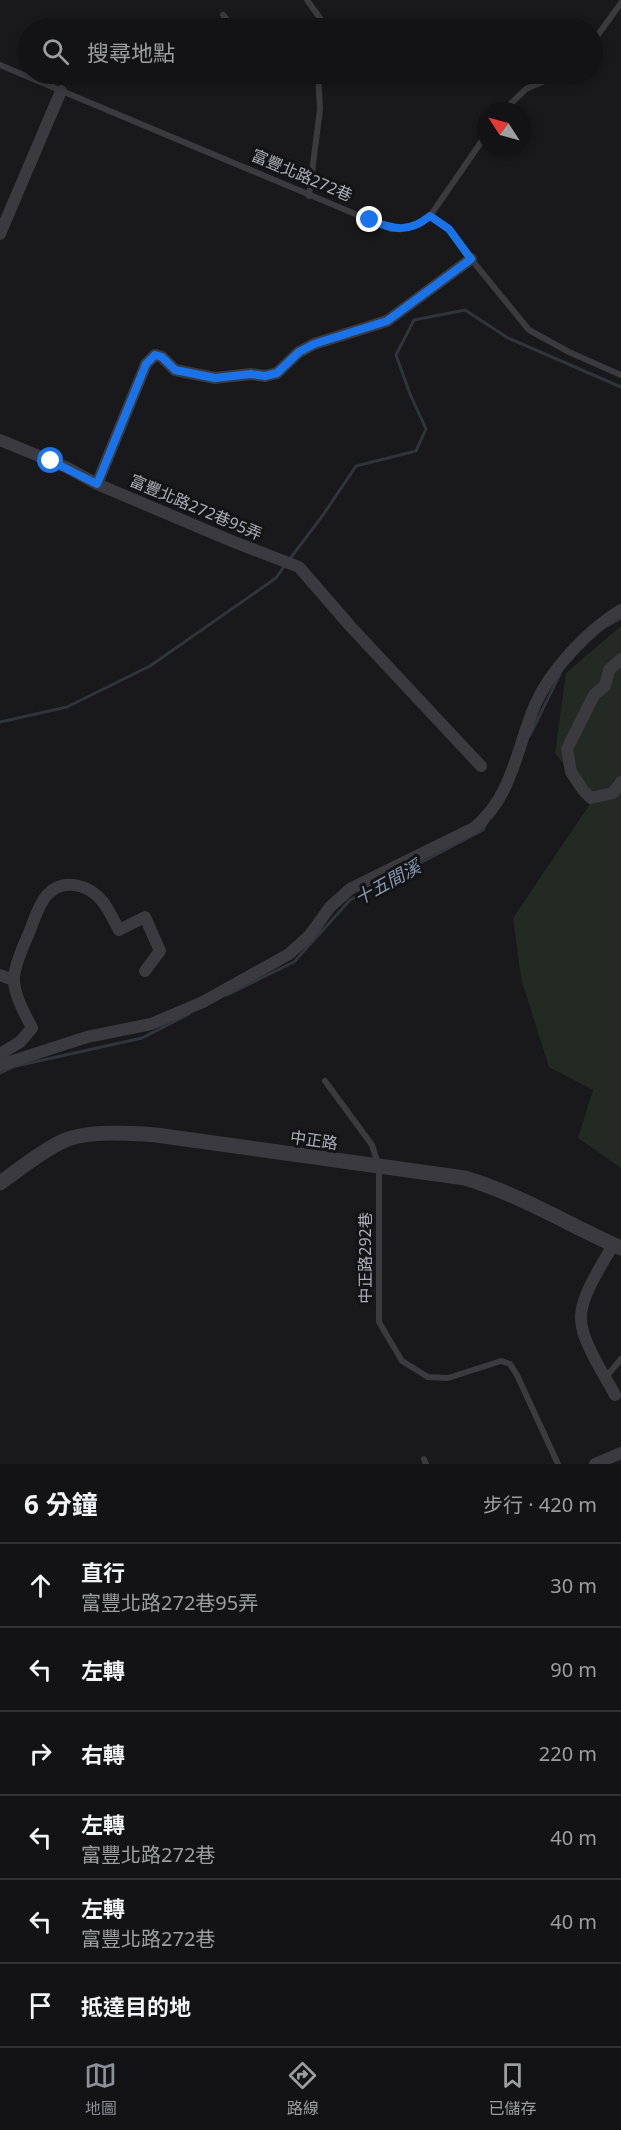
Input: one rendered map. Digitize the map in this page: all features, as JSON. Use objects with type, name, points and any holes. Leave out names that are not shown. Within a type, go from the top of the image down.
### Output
[{"type":"street","points":[[0,234],[60,90]]},
{"type":"street","points":[[97,484],[146,364],[155,355],[162,357],[175,370],[215,378],[251,374],[265,376],[277,373],[299,352],[314,344],[387,321],[471,259]]},
{"type":"street","name":"富豐北路272巷95弄","points":[[0,440],[68,468],[97,484],[299,567],[351,627],[481,766]]},
{"type":"street","points":[[0,1065],[87,1037],[151,1024],[204,1002],[289,954],[309,936],[330,907],[350,889],[474,828],[485,819],[505,791],[535,706],[547,681],[560,664],[609,617],[621,610]]},
{"type":"street","points":[[621,659],[609,670],[605,686],[594,695],[567,749],[571,772],[591,798],[613,793],[621,782]]},
{"type":"street","points":[[0,1054],[20,1042],[32,1028],[13,980],[22,947],[44,900],[51,892],[65,885],[83,886],[102,901],[119,930],[145,917],[160,951],[145,971]]},
{"type":"street","points":[[0,975],[13,980]]},
{"type":"street","name":"中正路","points":[[0,1183],[63,1141],[83,1136],[124,1133],[166,1136],[465,1178],[532,1203],[617,1246]]},
{"type":"street","points":[[615,1395],[583,1332],[580,1316],[585,1299],[617,1246]]},
{"type":"street","points":[[595,1464],[621,1453]]},
{"type":"lane","points":[[307,0],[321,18]]},
{"type":"lane","points":[[603,28],[621,3]]},
{"type":"lane","name":"富豐北路272巷","points":[[0,65],[18,72]]},
{"type":"lane","name":"富豐北路272巷","points":[[46,84],[391,229],[419,225],[430,216]]},
{"type":"lane","points":[[309,196],[320,109],[319,84]]},
{"type":"lane","points":[[512,102],[526,89],[537,84]]},
{"type":"lane","points":[[477,148],[430,216],[449,229],[529,330],[569,352],[621,375]]},
{"type":"lane","name":"中正路292巷","points":[[325,1081],[372,1145],[379,1167],[379,1322],[402,1361],[428,1377],[448,1378],[501,1360],[510,1364],[518,1375],[558,1464]]},
{"type":"lane","points":[[606,1377],[621,1359]]},
{"type":"shaded area","points":[[621,626],[621,1168],[578,1138],[593,1090],[549,1067],[521,978],[513,918],[592,801],[555,753],[566,673]]},
{"type":"waterway","points":[[289,560],[356,466],[416,451],[426,429],[396,355],[414,320],[465,310],[508,338],[621,387]]},
{"type":"waterway","points":[[0,722],[67,707],[150,666],[276,578],[285,565]]},
{"type":"waterway","name":"十五間溪","points":[[607,626],[621,618]]},
{"type":"waterway","name":"十五間溪","points":[[530,735],[560,674]]},
{"type":"waterway","name":"十五間溪","points":[[227,995],[294,962],[350,900],[483,830],[487,822]]},
{"type":"waterway","name":"十五間溪","points":[[0,1073],[16,1066],[142,1038],[189,1014]]},
{"type":"route","points":[[51,461],[97,484],[146,364],[155,355],[162,357],[175,370],[215,378],[251,374],[265,376],[277,373],[299,352],[314,344],[387,321],[471,259],[449,229],[430,216],[419,225],[391,229],[370,220]]}]
